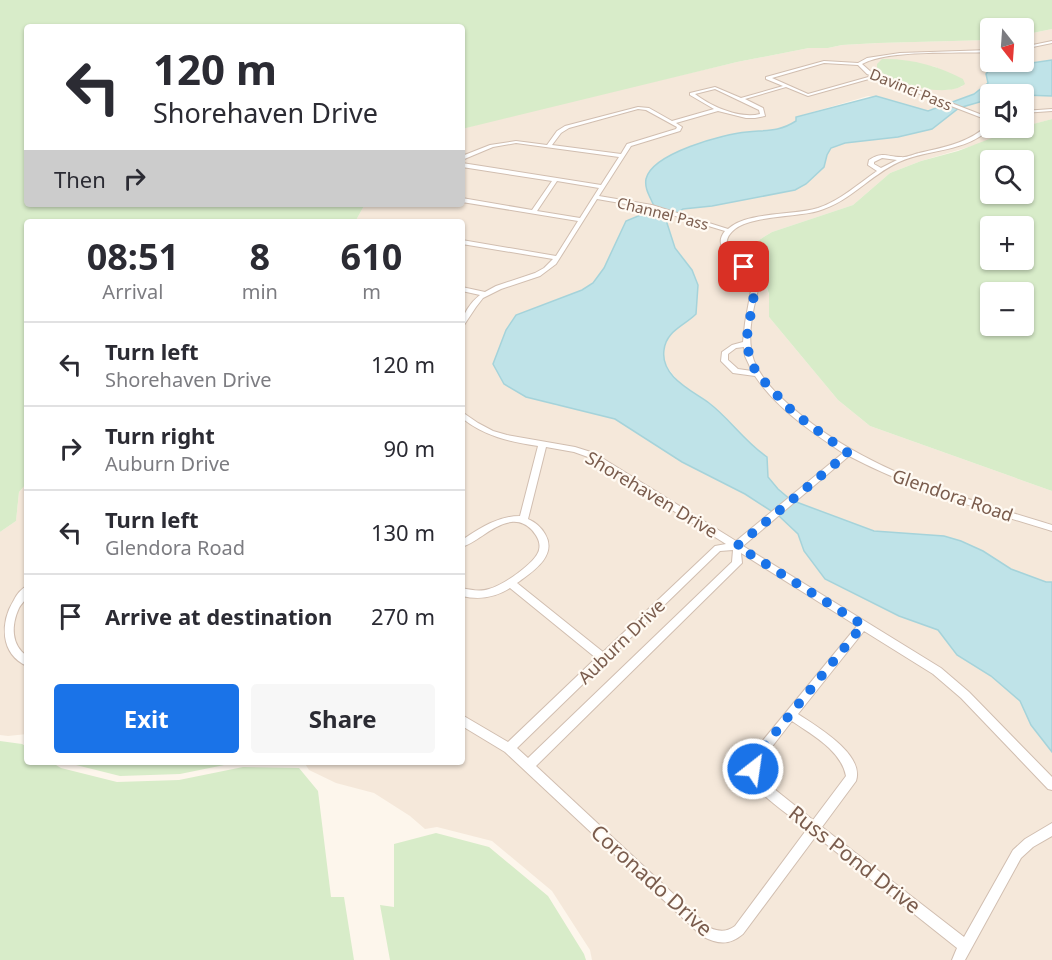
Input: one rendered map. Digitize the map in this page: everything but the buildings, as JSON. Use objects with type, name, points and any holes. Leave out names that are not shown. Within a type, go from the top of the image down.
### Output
[{"type":"street","points":[[1034,46],[1052,42]]},
{"type":"street","name":"Davinci Pass","points":[[980,51],[898,54],[864,59],[858,64],[865,71],[876,76],[980,116]]},
{"type":"street","points":[[858,64],[824,62],[768,78],[785,87],[810,95],[876,76]]},
{"type":"street","points":[[741,99],[785,87]]},
{"type":"street","points":[[715,88],[741,99],[761,109],[763,115],[742,118],[720,109],[693,93],[715,88]]},
{"type":"street","points":[[465,320],[477,302],[486,294],[540,274],[551,267],[631,143],[679,129],[679,126],[647,109],[636,108],[567,127],[559,132],[549,146]]},
{"type":"street","points":[[673,122],[720,109]]},
{"type":"street","points":[[1034,112],[1052,111]]},
{"type":"street","points":[[730,231],[745,222],[791,216],[829,206],[847,196],[880,170],[902,160],[971,140],[980,133]]},
{"type":"street","points":[[465,157],[482,149],[510,142],[622,156]]},
{"type":"street","points":[[880,170],[871,165],[871,161],[875,158],[887,156],[902,160]]},
{"type":"street","points":[[465,165],[603,188]]},
{"type":"street","points":[[533,212],[555,180]]},
{"type":"street","name":"Channel Pass","points":[[596,197],[650,206],[730,231]]},
{"type":"street","points":[[465,201],[582,220]]},
{"type":"street","name":"Glendora Road","points":[[730,231],[725,240],[726,250],[752,274],[756,283],[749,315],[747,344],[757,374],[795,414],[848,453],[918,486],[1052,528]]},
{"type":"street","points":[[465,242],[558,258]]},
{"type":"street","points":[[465,290],[486,294]]},
{"type":"street","points":[[747,344],[726,350],[725,361],[736,371],[757,374]]},
{"type":"street","name":"Shorehaven Drive","points":[[465,417],[476,426],[491,433],[567,447],[591,455],[863,625],[952,682],[1052,785]]},
{"type":"street","points":[[523,520],[543,443]]},
{"type":"street","name":"Auburn Drive","points":[[509,748],[718,548],[737,546],[848,453]]},
{"type":"street","points":[[465,542],[498,522],[523,520],[539,531],[544,548],[539,561],[499,592],[486,595],[465,592]]},
{"type":"street","name":"Auburn Drive","points":[[528,766],[737,563],[737,546]]},
{"type":"street","points":[[511,584],[603,658]]},
{"type":"street","points":[[24,594],[9,612],[4,628],[9,650],[24,660]]},
{"type":"street","name":"Russ Pond Drive","points":[[863,625],[753,760],[755,777],[764,788],[965,946]]},
{"type":"street","name":"Coronado Drive","points":[[465,722],[509,748],[706,932],[718,938],[730,937],[739,930],[852,777],[852,768],[844,754],[791,715]]},
{"type":"street","points":[[958,960],[1017,854],[1029,843],[1052,829]]},
{"type":"shaded area","points":[[1052,29],[1052,60],[1034,65],[1034,33]]},
{"type":"shaded area","points":[[980,40],[980,72],[1009,72],[988,78],[987,84],[980,84],[980,91],[939,108],[922,111],[895,101],[868,96],[796,117],[796,121],[778,130],[733,135],[647,191],[655,209],[626,222],[604,268],[593,283],[582,290],[554,405],[580,409],[615,419],[682,462],[745,494],[779,516],[798,534],[804,551],[899,616],[938,630],[957,655],[991,676],[1020,701],[1031,725],[1052,752],[1052,960],[592,960],[590,950],[552,891],[492,841],[437,827],[425,829],[410,816],[374,793],[336,783],[309,770],[306,765],[465,765],[465,219],[357,219],[363,207],[465,207],[465,128],[737,62],[809,48],[878,43]],"holes":[[[885,59],[936,67],[963,86],[948,90],[918,87],[891,78],[882,73]]]},
{"type":"shaded area","points":[[1034,95],[1052,96],[1052,119],[1034,124]]},
{"type":"shaded area","points":[[980,102],[980,138],[996,138],[890,173],[853,205],[772,232],[754,243],[752,261],[764,278],[769,295],[769,317],[838,400],[870,426],[1052,491],[1052,582],[1046,582],[1011,569],[983,551],[961,541],[944,536],[874,531],[791,500],[777,489],[768,477],[767,457],[749,444],[710,403],[689,392],[665,364],[663,353],[665,343],[675,328],[690,320],[698,296],[692,270],[675,248],[666,220],[683,209],[712,206],[806,184],[824,167],[831,148],[845,143],[898,137],[932,129],[959,108]]},
{"type":"shaded area","points":[[24,486],[24,734],[8,736],[0,735],[0,532],[16,521],[19,492]]},
{"type":"green space","points":[[0,0],[1052,0],[1052,29],[1034,33],[1034,18],[980,18],[980,40],[878,43],[809,48],[737,62],[465,128],[465,24],[24,24],[24,207],[363,207],[357,219],[24,219],[24,486],[19,492],[16,521],[0,532]]},
{"type":"green space","points":[[882,59],[913,61],[944,70],[963,79],[965,84],[946,90],[920,88],[895,80],[877,69],[877,64]]},
{"type":"green space","points":[[1052,119],[1052,491],[870,426],[838,400],[769,317],[769,294],[764,278],[752,261],[754,243],[772,232],[853,205],[890,173],[921,161],[958,151],[992,138],[1034,138],[1034,124]]},
{"type":"green space","points":[[0,741],[24,745],[24,765],[56,765],[117,782],[179,780],[243,767],[299,768],[318,791],[331,897],[344,897],[354,960],[0,960]]},
{"type":"green space","points":[[76,765],[224,765],[180,774],[120,776]]},
{"type":"green space","points":[[436,833],[489,847],[548,896],[586,960],[390,960],[380,905],[394,907],[394,844]]},
{"type":"water","points":[[1052,60],[1052,96],[1034,95],[1034,84],[987,84],[988,72],[1034,72],[1034,63]]},
{"type":"water","points":[[980,89],[980,102],[959,108],[932,129],[898,137],[845,143],[831,148],[824,167],[806,184],[795,190],[712,206],[683,209],[666,220],[675,248],[692,270],[698,285],[696,314],[668,338],[665,343],[664,360],[667,368],[679,382],[717,409],[767,457],[768,477],[791,500],[874,531],[944,536],[961,541],[983,551],[1011,569],[1046,582],[1052,582],[1052,752],[1031,725],[1020,701],[991,676],[957,655],[938,630],[899,616],[825,579],[804,551],[798,534],[779,516],[745,494],[682,462],[615,419],[526,397],[504,384],[493,364],[506,330],[516,315],[582,290],[593,283],[604,268],[626,221],[655,209],[647,191],[646,179],[651,170],[661,161],[675,153],[722,137],[778,129],[796,121],[796,117],[876,96],[928,111],[974,94]]},
{"type":"route","points":[[744,267],[752,274],[756,283],[749,315],[747,344],[749,357],[757,374],[780,401],[811,428],[848,453],[737,546],[863,625],[753,760],[753,769]]}]
